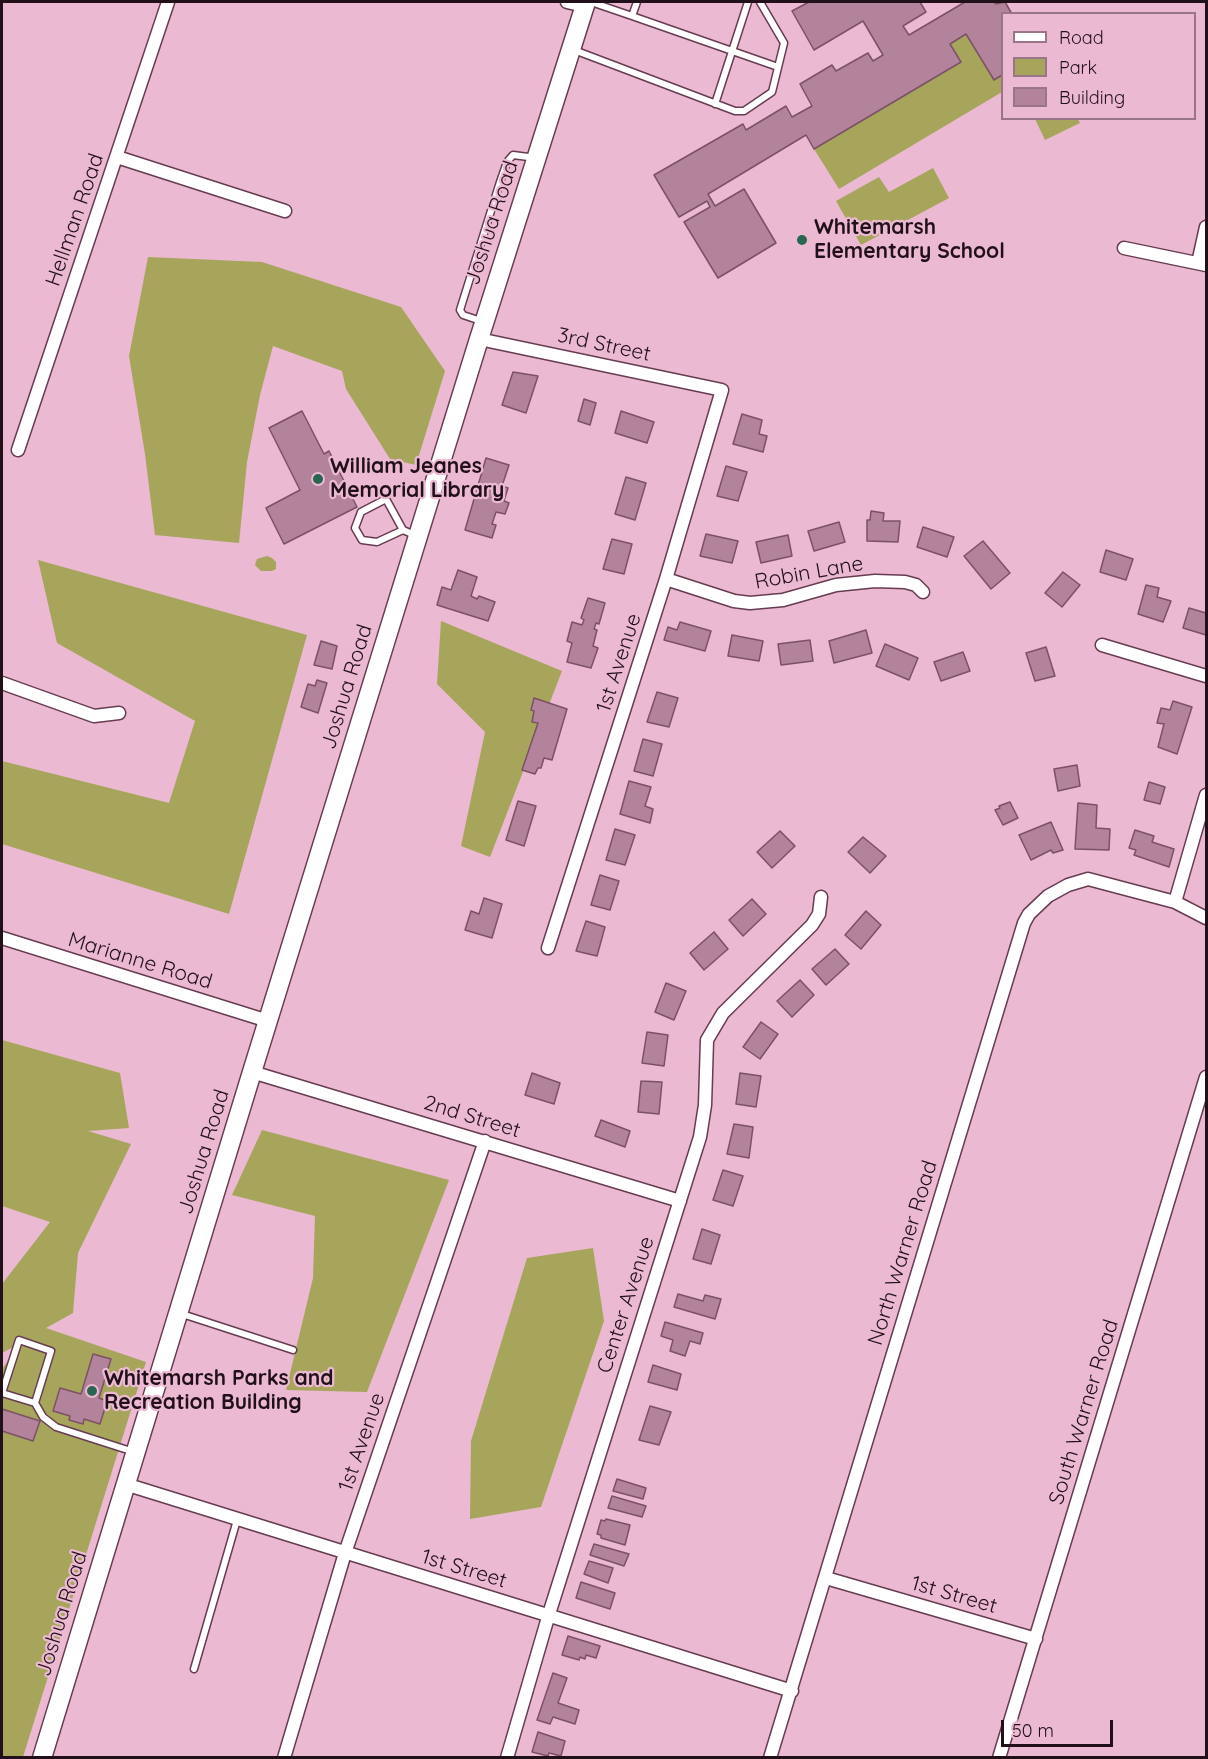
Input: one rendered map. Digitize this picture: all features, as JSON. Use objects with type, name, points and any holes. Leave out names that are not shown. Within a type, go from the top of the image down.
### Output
[{"type":"main road","name":"Joshua Road","points":[[42,1758],[268,1021],[410,533],[481,331],[571,49],[582,3]]},
{"type":"street","name":"Hellman Road","points":[[18,450],[168,2]]},
{"type":"street","points":[[117,157],[285,211]]},
{"type":"street","points":[[1124,248],[1202,264],[1206,227]]},
{"type":"street","name":"3rd Street","points":[[481,331],[722,390]]},
{"type":"street","name":"1st Avenue","points":[[548,948],[666,579],[722,390]]},
{"type":"street","name":"Robin Lane","points":[[666,579],[734,601],[750,603],[783,600],[836,585],[865,582],[905,582],[916,585],[923,592]]},
{"type":"street","points":[[1102,645],[1206,676]]},
{"type":"street","points":[[2,683],[94,716],[119,712]]},
{"type":"street","points":[[1206,795],[1175,902],[1206,918]]},
{"type":"street","name":"North Warner Road","points":[[770,1758],[1024,922],[1048,896],[1068,885],[1088,879],[1175,902]]},
{"type":"street","name":"Center Avenue","points":[[507,1758],[549,1614],[680,1201],[703,1121],[707,1040],[723,1013],[812,925],[819,914],[821,897]]},
{"type":"street","name":"Marianne Road","points":[[2,938],[268,1021]]},
{"type":"street","name":"2nd Street","points":[[252,1072],[680,1201]]},
{"type":"street","name":"South Warner Road","points":[[999,1758],[1206,1077]]},
{"type":"street","name":"1st Avenue","points":[[284,1758],[345,1553],[485,1141]]},
{"type":"street","name":"1st Street","points":[[126,1484],[792,1691]]},
{"type":"street","name":"1st Street","points":[[826,1578],[1036,1639]]},
{"type":"lane","points":[[632,16],[637,2]]},
{"type":"lane","points":[[715,104],[748,2]]},
{"type":"lane","points":[[571,49],[715,104],[735,111],[744,111],[772,92],[784,43],[760,2]]},
{"type":"lane","points":[[582,3],[632,16],[778,68]]},
{"type":"lane","points":[[481,331],[460,310],[489,216],[507,162],[513,155],[536,158]]},
{"type":"lane","points":[[386,499],[410,533],[377,542],[362,540],[354,528],[361,512],[386,499]]},
{"type":"lane","points":[[179,1312],[293,1350]]},
{"type":"lane","points":[[35,1403],[51,1351],[19,1340],[2,1393],[35,1403],[43,1417],[56,1427],[135,1452]]},
{"type":"lane","points":[[194,1669],[237,1520]]},
{"type":"green space","points":[[966,34],[994,80],[1001,76],[1001,93],[839,189],[814,149],[961,61],[950,44]]},
{"type":"green space","points":[[1035,120],[1078,120],[1080,123],[1045,140]]},
{"type":"green space","points":[[933,168],[949,198],[861,245],[836,201],[879,177],[889,192]]},
{"type":"green space","points":[[148,257],[262,262],[401,307],[445,371],[416,465],[390,459],[346,389],[342,371],[273,346],[260,395],[247,462],[239,543],[155,535],[129,356]]},
{"type":"green space","points":[[267,556],[276,562],[276,569],[261,571],[255,565],[257,559]]},
{"type":"green space","points":[[38,560],[307,635],[229,914],[2,844],[2,761],[169,803],[195,721],[57,643]]},
{"type":"green space","points":[[441,621],[562,671],[490,857],[461,846],[485,732],[437,684]]},
{"type":"green space","points":[[2,1040],[120,1073],[129,1128],[88,1131],[131,1144],[78,1253],[73,1313],[46,1328],[146,1362],[23,1757],[2,1757],[2,1369],[21,1343],[2,1353],[2,1284],[50,1222],[2,1206]]},
{"type":"green space","points":[[262,1130],[449,1180],[367,1392],[286,1390],[313,1278],[315,1216],[232,1195]]},
{"type":"green space","points":[[593,1248],[604,1321],[541,1507],[470,1519],[471,1441],[527,1258]]},
{"type":"building","name":"Whitemarsh Elementary School","points":[[809,2],[920,2],[926,12],[903,26],[909,35],[965,2],[994,2],[996,4],[1005,2],[1011,12],[1001,12],[1001,76],[994,80],[966,34],[950,44],[961,62],[814,149],[806,135],[708,194],[715,206],[744,189],[776,243],[718,278],[684,222],[710,207],[707,201],[679,217],[654,175],[743,124],[746,130],[786,106],[792,117],[812,106],[800,84],[832,65],[836,71],[868,53],[873,61],[883,55],[863,21],[814,50],[792,11]]},
{"type":"building","points":[[513,372],[538,376],[526,413],[502,405]]},
{"type":"building","points":[[584,399],[596,403],[590,425],[578,421]]},
{"type":"building","name":"William Jeanes Memorial Library","points":[[302,411],[324,454],[329,451],[357,507],[284,544],[266,508],[300,490],[269,428]]},
{"type":"building","points":[[621,411],[654,422],[647,443],[615,433]]},
{"type":"building","points":[[742,414],[762,420],[759,434],[767,436],[763,452],[733,444]]},
{"type":"building","points":[[486,458],[509,465],[502,486],[508,488],[504,501],[509,503],[505,514],[496,512],[492,524],[496,525],[492,538],[465,530]]},
{"type":"building","points":[[726,466],[747,472],[738,501],[717,496]]},
{"type":"building","points":[[626,477],[646,483],[635,520],[615,514]]},
{"type":"building","points":[[871,511],[884,513],[883,521],[900,521],[898,542],[867,541],[867,520],[870,520]]},
{"type":"building","points":[[839,522],[845,542],[814,551],[808,531]]},
{"type":"building","points":[[923,527],[954,537],[947,557],[917,547]]},
{"type":"building","points":[[706,534],[738,541],[732,563],[700,556]]},
{"type":"building","points":[[788,535],[792,556],[761,563],[756,542]]},
{"type":"building","points":[[612,539],[632,544],[624,574],[603,569]]},
{"type":"building","points":[[983,541],[1010,573],[991,589],[964,556]]},
{"type":"building","points":[[1106,550],[1133,559],[1126,580],[1100,572]]},
{"type":"building","points":[[458,570],[477,577],[471,596],[477,599],[479,596],[495,602],[488,621],[437,605],[442,587],[451,590]]},
{"type":"building","points":[[1063,572],[1080,585],[1062,607],[1045,593]]},
{"type":"building","points":[[1146,585],[1159,588],[1157,597],[1171,601],[1163,622],[1138,614]]},
{"type":"building","points":[[588,598],[605,603],[599,624],[596,623],[594,629],[597,630],[593,646],[598,648],[591,668],[567,662],[572,643],[567,641],[572,622],[582,625],[584,620],[581,618]]},
{"type":"building","points":[[1189,608],[1206,613],[1206,635],[1183,628]]},
{"type":"building","points":[[680,622],[711,631],[705,651],[664,640],[668,627],[677,630]]},
{"type":"building","points":[[866,630],[872,653],[834,663],[829,641]]},
{"type":"building","points":[[732,635],[763,641],[759,661],[728,656]]},
{"type":"building","points":[[810,640],[813,661],[781,665],[778,644]]},
{"type":"building","points":[[321,641],[337,646],[332,669],[314,665]]},
{"type":"building","points":[[885,644],[918,658],[909,680],[876,666]]},
{"type":"building","points":[[1046,647],[1055,676],[1035,681],[1026,653]]},
{"type":"building","points":[[963,652],[970,671],[941,681],[934,662]]},
{"type":"building","points":[[317,680],[327,683],[318,713],[301,707],[308,684],[315,686]]},
{"type":"building","points":[[657,692],[678,698],[669,727],[647,722]]},
{"type":"building","points":[[534,698],[567,709],[552,760],[544,758],[541,768],[538,768],[535,774],[522,770],[538,723],[532,722],[534,711],[531,710]]},
{"type":"building","points":[[1173,701],[1192,707],[1177,754],[1158,747],[1164,724],[1157,723],[1161,708],[1170,710]]},
{"type":"building","points":[[643,739],[662,744],[653,776],[634,771]]},
{"type":"building","points":[[1077,765],[1080,786],[1058,791],[1054,769]]},
{"type":"building","points":[[629,781],[651,787],[645,806],[653,809],[650,823],[620,814]]},
{"type":"building","points":[[1149,782],[1165,787],[1160,804],[1144,800]]},
{"type":"building","points":[[518,801],[536,806],[524,846],[506,840]]},
{"type":"building","points":[[1010,802],[1018,818],[1003,825],[995,810]]},
{"type":"building","points":[[1078,803],[1097,805],[1096,828],[1110,829],[1109,850],[1075,849]]},
{"type":"building","points":[[1051,822],[1063,850],[1053,853],[1051,850],[1031,860],[1019,835]]},
{"type":"building","points":[[615,829],[635,835],[625,865],[606,860]]},
{"type":"building","points":[[1135,830],[1154,836],[1152,842],[1174,849],[1169,867],[1134,855],[1136,850],[1129,848]]},
{"type":"building","points":[[780,831],[795,846],[772,868],[757,852]]},
{"type":"building","points":[[863,837],[886,856],[870,873],[848,852]]},
{"type":"building","points":[[600,875],[619,881],[610,910],[591,905]]},
{"type":"building","points":[[484,898],[502,904],[492,938],[465,930],[471,911],[479,914]]},
{"type":"building","points":[[752,899],[766,914],[743,936],[729,920]]},
{"type":"building","points":[[866,911],[881,925],[861,949],[845,935]]},
{"type":"building","points":[[586,921],[605,927],[597,956],[576,951]]},
{"type":"building","points":[[714,932],[728,949],[704,970],[690,953]]},
{"type":"building","points":[[835,949],[849,964],[826,985],[812,969]]},
{"type":"building","points":[[800,980],[814,995],[792,1017],[777,1001]]},
{"type":"building","points":[[666,983],[686,991],[674,1020],[655,1012]]},
{"type":"building","points":[[761,1022],[778,1034],[760,1059],[743,1047]]},
{"type":"building","points":[[647,1032],[668,1035],[664,1066],[642,1063]]},
{"type":"building","points":[[532,1073],[560,1083],[554,1104],[525,1095]]},
{"type":"building","points":[[740,1073],[761,1076],[756,1107],[736,1104]]},
{"type":"building","points":[[641,1081],[662,1082],[659,1114],[638,1112]]},
{"type":"building","points":[[601,1120],[630,1131],[625,1147],[595,1136]]},
{"type":"building","points":[[734,1124],[753,1127],[749,1158],[727,1154]]},
{"type":"building","points":[[723,1170],[743,1176],[733,1206],[713,1200]]},
{"type":"building","points":[[702,1229],[720,1235],[711,1264],[693,1259]]},
{"type":"building","points":[[678,1294],[703,1301],[705,1295],[721,1299],[715,1319],[674,1307]]},
{"type":"building","points":[[665,1322],[703,1333],[700,1344],[690,1341],[685,1356],[670,1351],[673,1340],[661,1336]]},
{"type":"building","name":"Whitemarsh Parks and Recreation Building","points":[[93,1354],[111,1359],[99,1398],[107,1401],[100,1424],[84,1419],[83,1424],[69,1420],[70,1416],[53,1411],[60,1388],[81,1394]]},
{"type":"building","points":[[653,1365],[681,1374],[677,1390],[648,1382]]},
{"type":"building","points":[[650,1406],[671,1412],[659,1445],[639,1440]]},
{"type":"building","points":[[2,1409],[40,1421],[33,1441],[2,1431]]},
{"type":"building","points":[[617,1479],[646,1488],[643,1499],[613,1491]]},
{"type":"building","points":[[612,1496],[646,1506],[642,1517],[608,1508]]},
{"type":"building","points":[[606,1519],[630,1525],[625,1545],[601,1538],[601,1535],[597,1534],[601,1520]]},
{"type":"building","points":[[594,1544],[629,1554],[624,1566],[590,1555]]},
{"type":"building","points":[[589,1561],[613,1568],[608,1583],[584,1574]]},
{"type":"building","points":[[581,1582],[615,1593],[610,1609],[576,1598]]},
{"type":"building","points":[[568,1636],[600,1646],[596,1658],[586,1655],[585,1659],[580,1657],[579,1660],[562,1655]]},
{"type":"building","points":[[553,1673],[567,1678],[558,1703],[579,1710],[575,1724],[553,1717],[550,1724],[537,1720]]},
{"type":"building","points":[[538,1732],[565,1741],[561,1756],[532,1752]]},
{"type":"place","name":"Whitemarsh Elementary School","points":[[802,240]]},
{"type":"place","name":"William Jeanes Memorial Library","points":[[318,479]]},
{"type":"place","name":"Whitemarsh Parks and Recreation Building","points":[[92,1391]]}]
